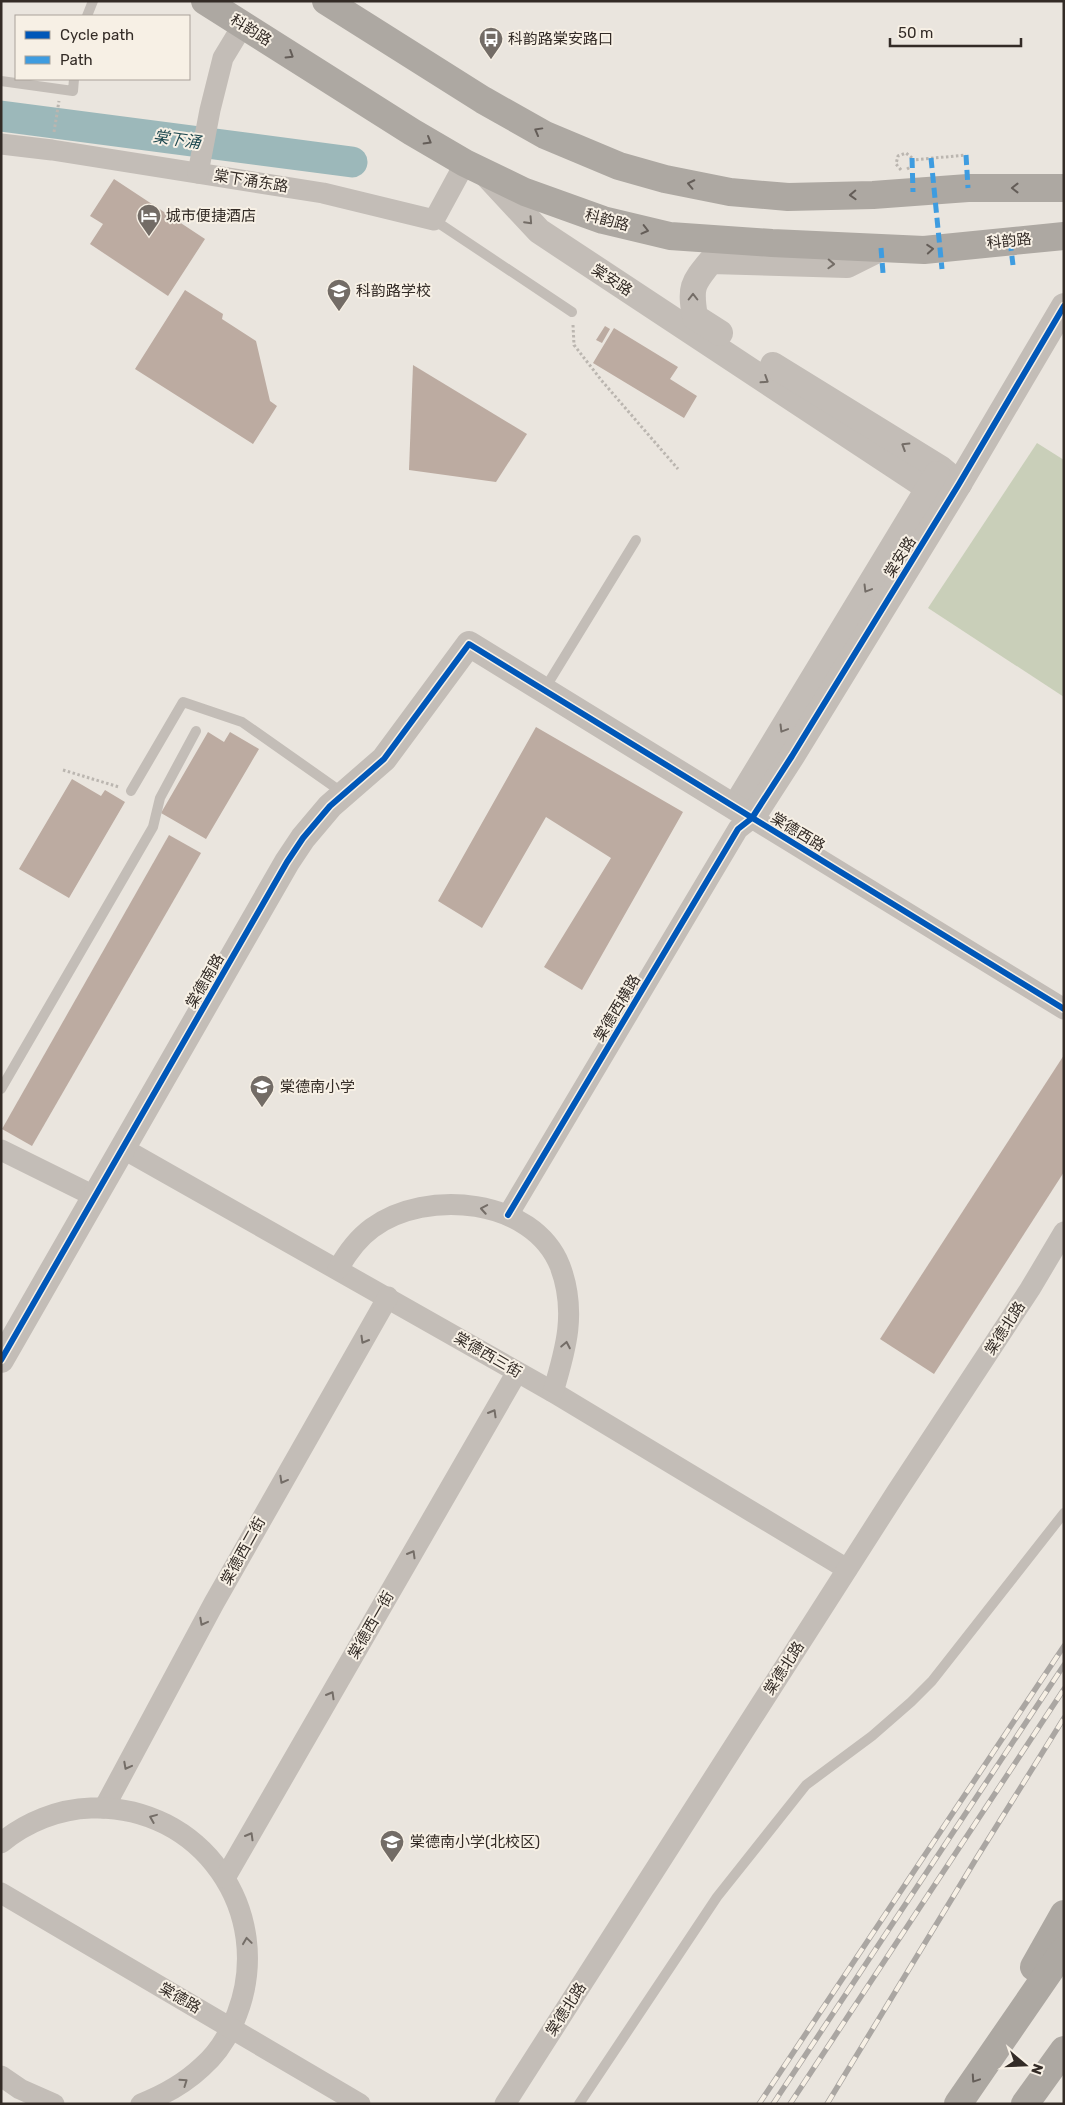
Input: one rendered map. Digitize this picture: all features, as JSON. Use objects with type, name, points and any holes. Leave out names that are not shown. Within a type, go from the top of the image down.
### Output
[{"type":"highway","name":"科韵路","points":[[204,1],[412,132],[475,167],[525,192],[603,220],[670,236],[924,250],[1064,236]]},
{"type":"highway","points":[[326,1],[483,100],[545,135],[619,166],[665,179],[730,192],[788,197],[873,195],[968,188],[1064,188]]},
{"type":"highway","points":[[992,2054],[1037,1959],[1064,1914]]},
{"type":"highway","points":[[958,2104],[1064,1950]]},
{"type":"highway","points":[[1025,2102],[1064,2050]]},
{"type":"highway","points":[[1025,2102],[1064,2070]]},
{"type":"street","points":[[198,172],[210,110],[223,58],[243,25]]},
{"type":"street","name":"棠下涌东路","points":[[1,144],[198,172],[322,193],[434,220]]},
{"type":"street","points":[[434,220],[475,167]]},
{"type":"street","name":"棠安路","points":[[475,167],[539,231],[943,480]]},
{"type":"street","points":[[881,248],[848,265],[712,261],[697,278],[691,294],[695,317],[943,480]]},
{"type":"street","name":"棠安路","points":[[742,818],[792,756],[943,480],[1064,306]]},
{"type":"street","name":"棠德西路","points":[[469,644],[544,690],[742,818],[1064,1009]]},
{"type":"street","name":"棠德南路","points":[[4,1348],[124,1149],[287,862],[303,838],[330,806],[384,758],[469,644]]},
{"type":"street","name":"棠德西横路","points":[[508,1215],[742,818]]},
{"type":"street","name":"棠德西三街","points":[[124,1149],[553,1392],[848,1569]]},
{"type":"street","points":[[1,1150],[96,1197]]},
{"type":"street","points":[[338,1269],[351,1248],[372,1228],[398,1215],[422,1207],[447,1205],[487,1208],[508,1215],[532,1228],[549,1246],[560,1266],[570,1330],[565,1354],[553,1392]]},
{"type":"street","name":"棠德北路","points":[[506,2104],[848,1569],[1030,1289],[1064,1232]]},
{"type":"street","name":"棠德西二街","points":[[104,1808],[214,1603],[388,1297]]},
{"type":"street","name":"棠德西一街","points":[[225,1878],[517,1372]]},
{"type":"street","points":[[1,1843],[31,1823],[55,1814],[79,1808],[128,1810],[152,1817],[174,1828],[194,1842],[211,1858],[225,1878],[237,1901],[245,1925],[248,1950],[247,1976],[242,2001],[231,2028],[220,2047],[203,2067],[184,2083],[161,2096],[141,2104]]},
{"type":"street","name":"棠德路","points":[[1,1893],[360,2104]]},
{"type":"street","points":[[1,2076],[20,2089],[54,2104]]},
{"type":"lane","points":[[87,15],[93,1]]},
{"type":"lane","points":[[1,81],[73,91],[74,80]]},
{"type":"lane","points":[[434,220],[572,312]]},
{"type":"lane","points":[[544,690],[636,540]]},
{"type":"lane","points":[[131,791],[183,702],[242,722],[344,794]]},
{"type":"lane","points":[[1,1089],[153,827],[160,798],[196,731]]},
{"type":"lane","points":[[579,2104],[717,1897],[806,1785],[872,1736],[925,1688],[1064,1513]]},
{"type":"path","points":[[52,150],[60,89]]},
{"type":"path","points":[[912,158],[908,154],[900,154],[896,158],[896,164],[899,169],[906,170],[912,166],[913,160],[966,155]]},
{"type":"path","points":[[572,312],[574,345],[602,381],[678,470]]},
{"type":"path","points":[[63,770],[131,791]]},
{"type":"green space","points":[[1037,443],[1064,460],[1064,697],[928,608]]},
{"type":"building","points":[[114,179],[205,239],[168,296],[90,244],[103,224],[90,216]]},
{"type":"building","points":[[185,290],[223,314],[222,319],[256,341],[270,401],[277,406],[253,444],[135,369]]},
{"type":"building","points":[[605,326],[610,329],[602,343],[596,340]]},
{"type":"building","points":[[614,328],[678,367],[670,379],[697,396],[684,418],[593,363]]},
{"type":"building","points":[[413,365],[527,434],[496,482],[409,470]]},
{"type":"building","points":[[536,727],[683,812],[582,990],[544,967],[611,858],[546,817],[482,928],[438,901]]},
{"type":"building","points":[[208,732],[224,742],[230,732],[259,749],[206,839],[161,813]]},
{"type":"building","points":[[72,779],[101,796],[105,790],[125,802],[69,898],[19,869]]},
{"type":"building","points":[[169,835],[201,853],[32,1146],[2,1129]]},
{"type":"building","points":[[1064,1055],[1064,1172],[934,1374],[880,1339]]},
{"type":"waterway","name":"棠下涌","points":[[1,116],[352,162]]},
{"type":"railway","points":[[759,2104],[1064,1646]]},
{"type":"railway","points":[[773,2104],[1064,1665]]},
{"type":"railway","points":[[790,2104],[1064,1689]]},
{"type":"railway","points":[[827,2104],[1064,1718]]},
{"type":"marked path","points":[[966,155],[968,188]]},
{"type":"marked path","points":[[912,158],[913,192]]},
{"type":"marked path","points":[[931,158],[942,269]]},
{"type":"marked path","points":[[1010,241],[1013,265]]},
{"type":"marked path","points":[[881,248],[883,273]]},
{"type":"cycle path","points":[[508,1215],[738,829],[752,818],[792,756],[959,484],[1064,306]]},
{"type":"cycle path","points":[[1,1360],[287,862],[303,838],[330,806],[384,759],[469,644],[1064,1009]]},
{"type":"place","name":"科韵路棠安路口","points":[[491,60]]},
{"type":"place","name":"城市便捷酒店","points":[[149,237]]},
{"type":"place","name":"科韵路学校","points":[[339,312]]},
{"type":"place","name":"棠德南小学","points":[[262,1108]]},
{"type":"place","name":"棠德南小学(北校区)","points":[[392,1863]]}]
